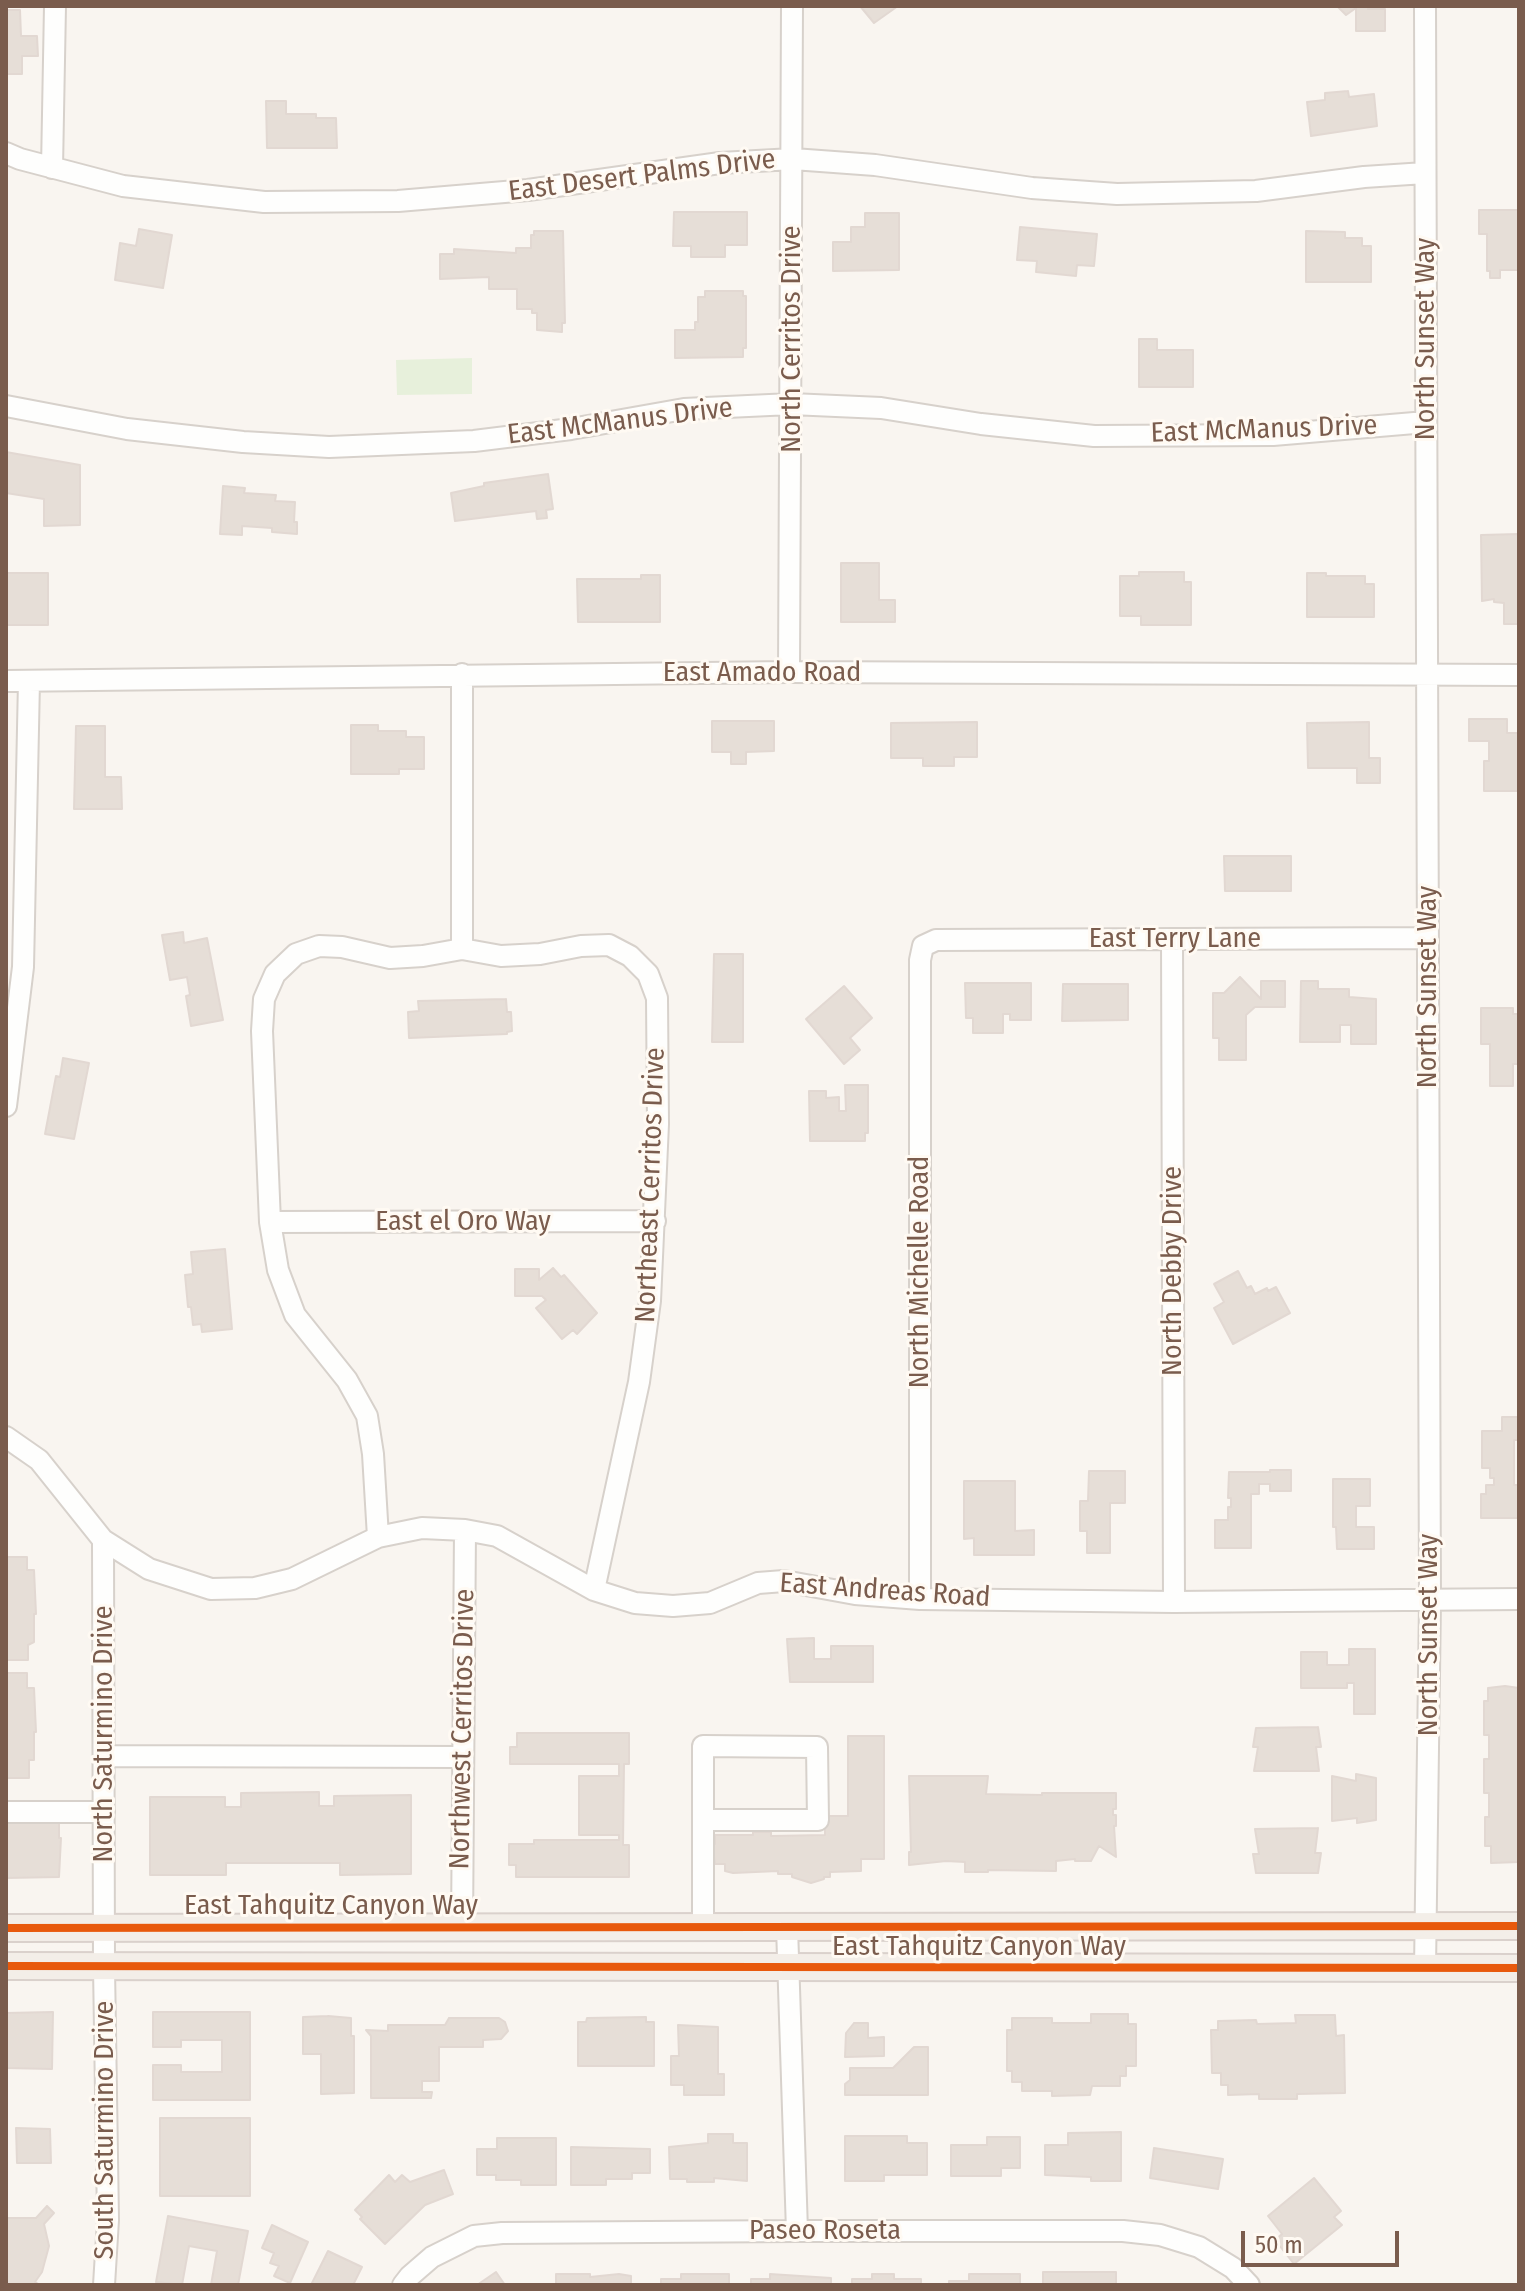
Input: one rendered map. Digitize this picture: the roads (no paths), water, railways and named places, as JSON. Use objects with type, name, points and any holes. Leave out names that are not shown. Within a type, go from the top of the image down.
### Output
[{"type":"main road","name":"East Tahquitz Canyon Way","points":[[6,1928],[1519,1926]]},
{"type":"main road","name":"East Tahquitz Canyon Way","points":[[6,1966],[1519,1968]]},
{"type":"street","points":[[52,168],[55,6]]},
{"type":"street","name":"North Cerritos Drive","points":[[789,672],[792,6]]},
{"type":"street","name":"North Sunset Way","points":[[1425,6],[1430,1601],[1425,1969]]},
{"type":"street","name":"East Desert Palms Drive","points":[[6,153],[123,186],[264,202],[368,201],[528,190],[720,163],[793,159],[875,165],[1032,188],[1117,194],[1256,191],[1364,177],[1425,173]]},
{"type":"street","name":"East McManus Drive","points":[[6,406],[127,429],[243,442],[329,447],[474,441],[571,429],[684,409],[791,404],[881,408],[981,424],[1094,436],[1273,435],[1426,422]]},
{"type":"street","name":"East Amado Road","points":[[6,681],[789,672],[1519,675]]},
{"type":"street","points":[[378,1537],[373,1454],[367,1416],[347,1380],[295,1315],[278,1270],[270,1222],[262,1031],[264,999],[275,974],[296,954],[319,946],[342,947],[390,958],[462,949],[462,674]]},
{"type":"street","points":[[6,1106],[29,681]]},
{"type":"street","name":"East Terry Lane","points":[[923,946],[936,940],[1428,938]]},
{"type":"street","name":"North Debby Drive","points":[[1172,939],[1174,1602]]},
{"type":"street","name":"Northeast Cerritos Drive","points":[[462,949],[501,956],[609,945],[630,956],[648,974],[657,998],[658,1124],[650,1301],[639,1382],[594,1590]]},
{"type":"street","name":"North Michelle Road","points":[[920,1599],[920,992],[923,946]]},
{"type":"street","name":"East el Oro Way","points":[[270,1222],[655,1221]]},
{"type":"street","name":"East Andreas Road","points":[[6,1437],[39,1460],[103,1540],[149,1569],[211,1589],[255,1588],[292,1579],[378,1537],[422,1528],[465,1530],[497,1536],[594,1590],[635,1603],[673,1606],[710,1603],[758,1583],[784,1581],[855,1594],[920,1599],[1174,1602],[1519,1599]]},
{"type":"street","name":"Northwest Cerritos Drive","points":[[462,1928],[465,1530]]},
{"type":"street","name":"North Saturmino Drive","points":[[103,1540],[104,1928]]},
{"type":"street","points":[[703,1820],[818,1820],[817,1747],[703,1746],[703,1820],[703,1928]]},
{"type":"street","points":[[104,1756],[463,1757]]},
{"type":"street","points":[[6,1812],[104,1812]]},
{"type":"street","points":[[787,1927],[797,2231]]},
{"type":"street","name":"South Saturmino Drive","points":[[104,1928],[108,2220],[104,2285]]},
{"type":"street","name":"Paseo Roseta","points":[[403,2285],[432,2257],[474,2236],[797,2231],[1123,2231],[1160,2235],[1199,2247],[1233,2268],[1249,2285]]}]
